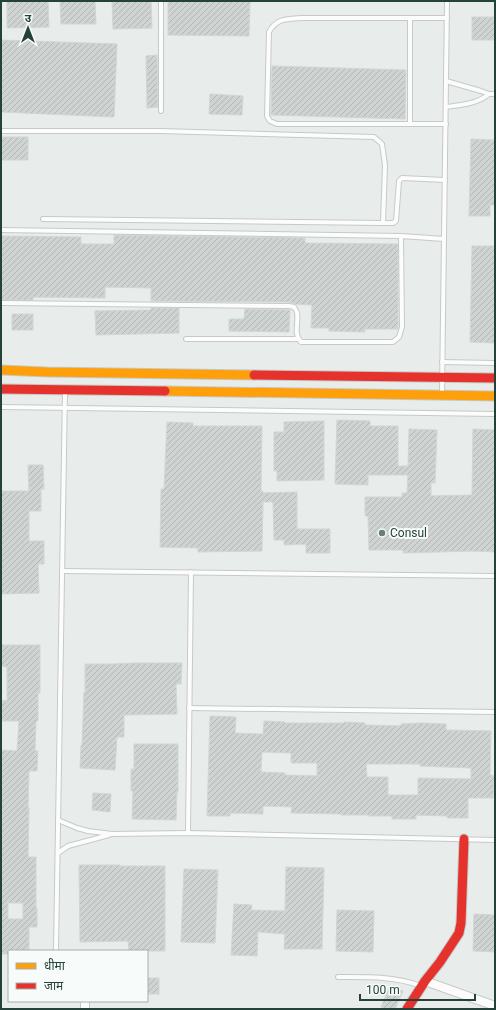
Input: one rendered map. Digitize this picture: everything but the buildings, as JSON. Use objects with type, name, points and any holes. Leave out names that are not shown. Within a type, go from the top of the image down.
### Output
[{"type":"street","points":[[1,370],[47,372],[495,378]]},
{"type":"street","points":[[47,372],[47,390]]},
{"type":"street","points":[[1,389],[495,396]]},
{"type":"street","points":[[407,1009],[423,983],[440,962],[459,933],[464,839]]},
{"type":"street","points":[[423,983],[495,1006]]},
{"type":"lane","points":[[161,111],[162,1]]},
{"type":"lane","points":[[442,395],[447,1]]},
{"type":"lane","points":[[446,124],[277,124],[270,121],[267,116],[269,32],[272,26],[282,20],[302,18],[447,18]]},
{"type":"lane","points":[[410,18],[410,124]]},
{"type":"lane","points":[[446,81],[481,90],[489,94],[495,94]]},
{"type":"lane","points":[[446,108],[469,104],[483,99],[489,94]]},
{"type":"lane","points":[[1,131],[168,131],[374,137],[382,144],[385,165],[383,223]]},
{"type":"lane","points":[[43,219],[393,223],[396,221],[399,181],[402,178],[445,180]]},
{"type":"lane","points":[[1,230],[401,236],[444,239]]},
{"type":"lane","points":[[186,339],[298,339],[301,342],[393,342],[399,337],[402,327],[401,236]]},
{"type":"lane","points":[[1,303],[289,306],[294,307],[297,312],[298,339]]},
{"type":"lane","points":[[442,362],[495,363]]},
{"type":"lane","points":[[56,950],[65,390]]},
{"type":"lane","points":[[1,407],[495,414]]},
{"type":"lane","points":[[62,571],[495,576]]},
{"type":"lane","points":[[188,833],[191,572]]},
{"type":"lane","points":[[189,708],[495,712]]},
{"type":"lane","points":[[58,820],[88,831],[112,834],[188,833],[495,840]]},
{"type":"lane","points":[[58,853],[68,846],[112,834]]},
{"type":"lane","points":[[338,977],[388,978],[423,983]]},
{"type":"traffic: slow","points":[[1,370],[254,375]]},
{"type":"traffic: slow","points":[[165,391],[495,396]]},
{"type":"traffic: jam","points":[[254,375],[495,378]]},
{"type":"traffic: jam","points":[[1,389],[165,391]]},
{"type":"traffic: jam","points":[[407,1009],[459,933],[461,923],[464,839]]},
{"type":"place","name":"Consul","points":[[382,533]]}]
